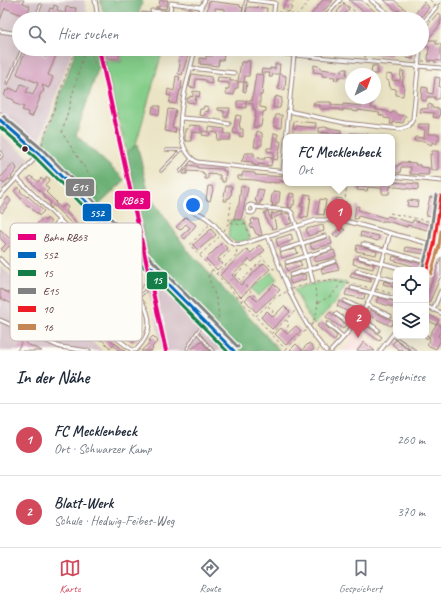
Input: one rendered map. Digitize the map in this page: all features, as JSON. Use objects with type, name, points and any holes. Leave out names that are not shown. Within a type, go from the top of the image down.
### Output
[{"type":"main road","points":[[0,120],[39,154],[107,223]]},
{"type":"main road","points":[[142,258],[234,351]]},
{"type":"street","points":[[95,0],[97,12]]},
{"type":"street","points":[[200,12],[205,0]]},
{"type":"street","points":[[250,0],[275,3]]},
{"type":"street","points":[[274,12],[275,3],[278,0]]},
{"type":"street","points":[[329,12],[340,0]]},
{"type":"street","points":[[371,0],[376,2],[386,12]]},
{"type":"street","points":[[170,12],[171,1],[201,7]]},
{"type":"street","points":[[429,16],[438,5]]},
{"type":"street","points":[[152,10],[164,12]]},
{"type":"street","points":[[0,31],[12,33]]},
{"type":"street","points":[[194,56],[182,103],[180,129],[182,149],[191,159],[197,162],[283,172]]},
{"type":"street","points":[[286,134],[294,56]]},
{"type":"street","points":[[308,56],[441,68]]},
{"type":"street","points":[[288,111],[345,123],[400,130],[407,128],[413,119],[419,56]]},
{"type":"street","points":[[191,68],[234,73]]},
{"type":"street","points":[[181,118],[208,120],[229,124]]},
{"type":"street","points":[[0,196],[39,154]]},
{"type":"street","points":[[395,176],[441,181]]},
{"type":"street","points":[[17,178],[63,223]]},
{"type":"street","points":[[428,267],[434,245],[441,206],[441,196]]},
{"type":"street","points":[[254,207],[254,211],[249,212],[247,209],[248,206],[251,205],[254,207],[289,210],[292,213],[303,243],[313,282]]},
{"type":"street","points":[[192,211],[199,213],[211,222],[229,242],[236,245],[316,220],[342,220],[434,245]]},
{"type":"street","points":[[57,223],[60,220]]},
{"type":"street","points":[[331,351],[353,326],[367,305],[378,275],[390,233]]},
{"type":"street","points":[[268,236],[288,290],[298,310],[308,328],[326,351]]},
{"type":"street","points":[[282,250],[325,236]]},
{"type":"street","points":[[363,244],[422,261]]},
{"type":"street","points":[[287,262],[330,249]]},
{"type":"street","points":[[360,257],[398,267]]},
{"type":"street","points":[[0,259],[10,269]]},
{"type":"street","points":[[291,275],[310,268],[335,262]]},
{"type":"street","points":[[357,271],[378,275],[393,280]]},
{"type":"street","points":[[352,288],[373,290],[393,299]]},
{"type":"street","points":[[433,310],[441,291]]},
{"type":"street","points":[[346,301],[364,310]]},
{"type":"street","points":[[120,341],[132,350],[136,350],[146,335],[149,326],[149,318],[147,309],[142,303]]},
{"type":"street","points":[[367,305],[390,316]]},
{"type":"street","points":[[429,308],[441,313]]},
{"type":"street","points":[[336,314],[353,326]]},
{"type":"street","points":[[360,317],[378,330]]},
{"type":"street","points":[[0,320],[10,324]]},
{"type":"street","points":[[328,324],[343,338]]},
{"type":"street","points":[[381,350],[392,335]]},
{"type":"street","points":[[45,341],[60,348],[89,351]]},
{"type":"lane","points":[[244,12],[246,0]]},
{"type":"lane","points":[[38,12],[41,5]]},
{"type":"lane","points":[[7,84],[19,56]]},
{"type":"lane","points":[[166,150],[182,149]]},
{"type":"lane","points":[[161,172],[182,149]]},
{"type":"lane","points":[[0,152],[2,155],[0,158]]},
{"type":"lane","points":[[180,172],[191,159]]},
{"type":"lane","points":[[142,294],[145,291]]},
{"type":"lane","points":[[186,349],[205,322]]},
{"type":"lane","points":[[197,332],[213,351]]},
{"type":"lane","points":[[392,335],[415,351]]},
{"type":"path","points":[[300,12],[310,0]]},
{"type":"path","points":[[340,0],[355,12]]},
{"type":"path","points":[[438,5],[441,2]]},
{"type":"path","points":[[0,111],[41,148],[73,56]]},
{"type":"path","points":[[83,56],[62,133],[102,194]]},
{"type":"path","points":[[92,56],[95,65]]},
{"type":"path","points":[[364,60],[365,56]]},
{"type":"path","points":[[419,61],[441,63]]},
{"type":"path","points":[[0,126],[6,131]]},
{"type":"path","points":[[12,136],[34,160],[46,167],[101,223]]},
{"type":"path","points":[[342,220],[347,186]]},
{"type":"path","points":[[199,256],[222,234],[228,222],[231,202]]},
{"type":"path","points":[[249,212],[244,220],[252,241]]},
{"type":"path","points":[[390,213],[438,222]]},
{"type":"path","points":[[211,222],[190,245],[286,350],[312,325],[318,303],[313,282]]},
{"type":"path","points":[[228,222],[241,225],[245,223]]},
{"type":"path","points":[[218,260],[225,257],[236,245]]},
{"type":"path","points":[[216,274],[236,256],[236,245]]},
{"type":"path","points":[[222,254],[225,257]]},
{"type":"path","points":[[260,255],[273,269],[279,267]]},
{"type":"path","points":[[241,281],[263,259]]},
{"type":"path","points":[[226,284],[248,262],[247,261]]},
{"type":"path","points":[[142,263],[175,298]]},
{"type":"path","points":[[246,264],[254,273]]},
{"type":"path","points":[[212,270],[208,277],[214,291],[219,317],[217,324],[212,329]]},
{"type":"path","points":[[235,275],[257,298]]},
{"type":"path","points":[[256,317],[275,298],[288,290],[313,282],[327,280],[342,282],[393,294]]},
{"type":"path","points":[[318,303],[332,295],[342,282]]},
{"type":"path","points":[[241,301],[250,292]]},
{"type":"path","points":[[267,305],[273,311],[272,316]]},
{"type":"path","points":[[271,334],[298,310]]},
{"type":"path","points":[[286,320],[289,324],[286,332]]},
{"type":"shaded area","points":[[0,0],[84,0],[87,12],[12,12],[12,56],[70,56],[38,147],[0,115]]},
{"type":"shaded area","points":[[99,56],[121,56],[121,62],[104,60],[141,223],[137,223]]},
{"type":"shaded area","points":[[0,134],[30,158],[0,192]]},
{"type":"shaded area","points":[[142,228],[154,281],[227,351],[163,351],[146,283],[142,246]]},
{"type":"shaded area","points":[[0,265],[10,275],[10,341],[91,341],[103,351],[0,351]]},
{"type":"shaded area","points":[[354,328],[378,347],[375,351],[342,351],[352,340],[347,336]]},
{"type":"green space","points":[[100,0],[143,0],[139,12],[103,12]]},
{"type":"green space","points":[[74,56],[97,56],[99,66],[76,135],[125,180],[97,207],[41,150]]},
{"type":"green space","points":[[121,56],[161,56],[136,144],[127,153],[104,60],[121,62]]},
{"type":"green space","points":[[137,144],[149,195],[186,248],[280,351],[242,351],[208,321],[150,264],[127,153]]},
{"type":"green space","points":[[230,220],[243,221],[250,239],[238,242],[233,241],[228,237]]},
{"type":"green space","points":[[271,272],[277,279],[258,296],[252,289]]},
{"type":"green space","points":[[331,281],[347,283],[335,303],[313,325],[294,289],[311,284]]},
{"type":"building","points":[[2,0],[24,0],[23,3],[30,6],[28,12],[15,12],[5,8],[0,20],[0,4]]},
{"type":"building","points":[[160,0],[168,0],[166,9],[155,8],[159,7]]},
{"type":"building","points":[[288,0],[295,0],[290,6],[292,8],[289,12],[282,8]]},
{"type":"building","points":[[323,0],[333,0],[323,12],[313,12]]},
{"type":"building","points":[[349,0],[361,0],[376,12],[364,12]]},
{"type":"building","points":[[384,0],[394,0],[406,10],[404,12],[397,11]]},
{"type":"building","points":[[209,1],[240,5],[240,7],[243,8],[242,12],[227,12],[225,9],[215,8],[215,12],[207,12]]},
{"type":"building","points":[[424,2],[429,7],[425,12],[416,12]]},
{"type":"building","points":[[344,3],[349,9],[346,12],[337,12]]},
{"type":"building","points":[[54,5],[58,7],[57,10],[61,12],[49,12],[50,8],[53,9]]},
{"type":"building","points":[[66,7],[76,8],[75,12],[65,12]]},
{"type":"building","points":[[247,8],[267,8],[266,12],[246,12]]},
{"type":"building","points":[[189,9],[195,11],[195,12],[188,12]]},
{"type":"building","points":[[438,13],[441,16],[441,21],[439,23],[441,24],[429,38],[429,23]]},
{"type":"building","points":[[429,40],[436,40],[436,44],[441,44],[441,61],[428,60]]},
{"type":"building","points":[[23,56],[56,56],[48,75],[53,77],[49,88],[42,85],[44,91],[41,93],[32,117],[27,115],[28,112],[22,110],[24,107],[13,103],[14,100],[4,96],[6,90],[9,91],[10,88],[18,92],[21,84],[29,87],[26,92],[33,95],[38,83],[17,74]]},
{"type":"building","points":[[107,56],[119,56],[119,59],[107,58]]},
{"type":"building","points":[[180,56],[188,56],[182,75],[178,74],[180,64],[178,63]]},
{"type":"building","points":[[206,56],[224,56],[223,60],[219,60],[218,66],[200,64],[200,58],[206,59]]},
{"type":"building","points":[[406,56],[413,56],[413,59],[406,58]]},
{"type":"building","points":[[250,61],[249,76],[245,76],[244,82],[238,82],[238,88],[235,88],[234,95],[226,94],[226,89],[229,89],[229,83],[217,82],[218,77],[230,78],[230,81],[238,81],[241,62]]},
{"type":"building","points":[[275,64],[280,64],[279,74],[273,74],[272,77],[269,77],[270,73],[261,73],[262,69],[275,69]]},
{"type":"building","points":[[314,65],[321,67],[321,69],[342,72],[342,69],[345,69],[345,77],[338,77],[338,80],[334,80],[335,77],[322,76],[322,73],[313,72]]},
{"type":"building","points":[[372,66],[378,66],[378,68],[372,68]]},
{"type":"building","points":[[401,71],[404,71],[402,85],[404,85],[403,96],[396,95],[396,89],[390,88],[389,81],[386,80],[386,74],[393,75],[392,80],[400,81]]},
{"type":"building","points":[[192,74],[211,77],[212,84],[206,83],[206,80],[196,79],[195,88],[189,87]]},
{"type":"building","points":[[256,74],[264,75],[262,95],[260,95],[260,107],[266,108],[266,111],[263,112],[261,126],[256,126],[256,128],[253,127],[256,114],[255,109],[253,109],[253,104],[246,103],[246,100],[252,101]]},
{"type":"building","points":[[280,74],[286,76],[285,90],[278,89]]},
{"type":"building","points":[[176,76],[180,77],[179,80],[182,81],[182,87],[176,104],[169,103],[171,96],[167,95],[168,89],[174,91]]},
{"type":"building","points":[[435,77],[440,78],[440,98],[435,100],[435,97],[427,97],[426,101],[421,100],[422,87],[428,88],[428,93],[433,94]]},
{"type":"building","points":[[244,82],[247,82],[246,92],[243,91]]},
{"type":"building","points":[[193,91],[200,92],[199,97],[196,96],[195,103],[187,102],[187,98],[190,98],[190,96],[193,97]]},
{"type":"building","points":[[276,96],[282,98],[280,108],[273,108],[274,98],[276,98]]},
{"type":"building","points":[[237,101],[246,101],[246,108],[237,107]]},
{"type":"building","points":[[314,102],[331,102],[331,105],[343,106],[343,104],[362,106],[362,104],[371,104],[371,108],[377,108],[376,110],[386,111],[391,114],[392,112],[395,112],[398,115],[406,116],[403,123],[394,122],[393,124],[390,124],[391,119],[384,118],[384,116],[379,115],[380,113],[358,110],[358,112],[343,109],[343,111],[335,109],[320,109],[320,105],[313,105]]},
{"type":"building","points":[[428,104],[432,105],[432,108],[440,109],[439,118],[433,117],[434,113],[420,112],[420,108],[428,109]]},
{"type":"building","points":[[153,106],[160,106],[159,115],[152,113]]},
{"type":"building","points":[[204,106],[209,107],[208,112],[205,111],[204,116],[199,115],[200,109],[203,109]]},
{"type":"building","points":[[218,108],[230,108],[228,117],[224,117],[224,111],[218,110]]},
{"type":"building","points":[[168,109],[176,110],[172,127],[176,128],[175,133],[165,131]]},
{"type":"building","points":[[236,115],[241,116],[239,126],[240,129],[243,129],[243,137],[239,136],[239,134],[233,133]]},
{"type":"building","points":[[276,115],[282,115],[281,128],[274,126],[274,119]]},
{"type":"building","points":[[294,121],[316,123],[315,128],[296,126],[296,128],[293,128]]},
{"type":"building","points":[[419,124],[429,124],[428,134],[439,134],[437,144],[433,142],[431,145],[424,141],[414,141],[415,137],[424,138],[425,130],[418,128]]},
{"type":"building","points":[[189,125],[201,126],[201,133],[192,132],[191,141],[185,141],[185,129],[188,129]]},
{"type":"building","points":[[209,127],[225,129],[224,134],[231,134],[230,140],[217,140],[218,133],[210,132],[209,136],[202,135],[203,131],[209,132]]},
{"type":"building","points":[[324,127],[341,130],[341,134],[319,132],[319,128]]},
{"type":"building","points":[[257,131],[262,133],[262,145],[259,147],[254,147]]},
{"type":"building","points":[[274,133],[278,134],[278,141],[281,143],[277,160],[273,159],[274,152],[267,151],[267,148],[272,148]]},
{"type":"building","points":[[432,151],[438,151],[438,169],[436,170],[431,170],[430,154],[432,154]]},
{"type":"building","points":[[254,153],[254,156],[259,157],[259,159],[265,159],[265,157],[272,158],[271,166],[258,164],[258,166],[255,166],[255,164],[252,164],[253,162],[241,161],[244,154]]},
{"type":"building","points":[[402,162],[416,163],[415,165],[420,165],[420,167],[429,168],[428,175],[410,174],[411,167],[401,167],[400,173],[395,172],[396,166]]},
{"type":"building","points":[[14,163],[17,169],[11,177],[12,178],[10,180],[8,179],[4,184],[0,181],[0,178]]},
{"type":"building","points":[[189,165],[198,168],[223,169],[223,171],[226,171],[225,182],[222,182],[220,175],[208,174],[208,179],[205,179],[205,175],[202,174],[203,172],[187,171],[187,174],[183,174]]},
{"type":"building","points":[[243,172],[255,173],[255,175],[283,177],[283,182],[269,183],[238,179],[238,176],[242,176]]},
{"type":"building","points":[[31,176],[38,182],[41,178],[44,181],[47,177],[50,179],[45,185],[49,189],[46,192],[61,208],[65,205],[68,207],[66,211],[75,223],[71,223],[53,205],[51,208],[49,206],[51,203],[28,179]]},
{"type":"building","points":[[395,182],[418,184],[418,190],[390,186],[395,186]]},
{"type":"building","points":[[208,186],[212,186],[213,190],[210,201],[206,200]]},
{"type":"building","points":[[226,186],[232,186],[231,195],[230,198],[227,198],[227,201],[223,201]]},
{"type":"building","points":[[241,186],[248,188],[241,220],[234,219],[239,204]]},
{"type":"building","points":[[358,186],[390,186],[389,194],[383,194],[382,188],[368,187],[367,191],[357,190]]},
{"type":"building","points":[[18,187],[21,190],[20,191],[27,197],[28,196],[44,211],[39,216],[37,212],[36,213],[28,205],[27,206],[14,191]]},
{"type":"building","points":[[258,189],[264,190],[262,201],[260,201],[260,204],[256,204],[257,201],[255,201]]},
{"type":"building","points":[[274,191],[280,192],[279,201],[276,203],[276,206],[272,206],[272,194]]},
{"type":"building","points":[[290,193],[295,194],[294,205],[292,205],[292,208],[288,207],[289,204],[287,204]]},
{"type":"building","points":[[305,194],[311,195],[308,218],[300,217],[303,206],[300,206],[301,203],[303,203]]},
{"type":"building","points":[[8,197],[11,201],[2,213],[0,208]]},
{"type":"building","points":[[430,197],[436,198],[434,216],[426,215]]},
{"type":"building","points":[[336,198],[342,199],[342,203],[350,205],[348,219],[345,218],[345,216],[335,214]]},
{"type":"building","points":[[320,199],[326,200],[324,215],[317,214]]},
{"type":"building","points":[[408,200],[418,201],[417,207],[407,206]]},
{"type":"building","points":[[356,206],[359,206],[358,210],[386,218],[388,216],[412,223],[413,220],[433,226],[431,231],[358,216],[357,219],[354,219]]},
{"type":"building","points":[[268,211],[271,220],[272,212],[273,214],[281,212],[282,214],[274,218],[276,228],[273,229],[267,222],[264,213]]},
{"type":"building","points":[[286,213],[289,214],[292,223],[286,225],[281,215]]},
{"type":"building","points":[[186,217],[196,225],[185,239],[181,236],[190,228],[186,224],[180,230],[176,227]]},
{"type":"building","points":[[47,218],[51,222],[38,223],[42,219],[45,221]]},
{"type":"building","points":[[254,218],[254,220],[258,219],[262,235],[259,236],[256,234],[253,227],[251,228],[251,220]]},
{"type":"building","points":[[323,225],[324,231],[308,236],[306,229]]},
{"type":"building","points":[[341,227],[345,230],[337,238],[333,234]]},
{"type":"building","points":[[0,229],[10,239],[10,247],[9,246],[4,252],[1,249],[6,244],[0,238]]},
{"type":"building","points":[[211,229],[216,235],[198,250],[193,245]]},
{"type":"building","points":[[361,232],[379,236],[378,241],[360,236]]},
{"type":"building","points":[[291,234],[293,240],[278,246],[276,239]]},
{"type":"building","points":[[330,237],[332,244],[312,249],[310,244]]},
{"type":"building","points":[[222,243],[228,249],[217,259],[223,264],[217,270],[206,259]]},
{"type":"building","points":[[259,245],[265,250],[252,262],[249,259],[232,275],[241,285],[264,263],[270,269],[241,297],[220,275],[247,249],[251,253]]},
{"type":"building","points":[[357,245],[377,251],[376,255],[356,251]]},
{"type":"building","points":[[406,247],[425,250],[425,254],[405,251]]},
{"type":"building","points":[[296,249],[298,253],[282,258],[280,252]]},
{"type":"building","points":[[334,250],[336,257],[315,262],[314,257]]},
{"type":"building","points":[[393,256],[422,264],[420,267],[416,267],[392,260]]},
{"type":"building","points":[[441,257],[441,276],[429,303],[429,290]]},
{"type":"building","points":[[354,258],[374,264],[373,269],[353,264]]},
{"type":"building","points":[[300,261],[302,266],[287,271],[285,265]]},
{"type":"building","points":[[337,263],[339,270],[323,274],[321,269]]},
{"type":"building","points":[[352,272],[371,278],[371,282],[350,277]]},
{"type":"building","points":[[305,274],[306,279],[291,284],[289,278]]},
{"type":"building","points":[[384,281],[393,283],[393,287],[383,284]]},
{"type":"building","points":[[274,284],[280,290],[256,312],[245,300],[251,295],[257,301]]},
{"type":"building","points":[[0,289],[10,294],[10,303],[0,298]]},
{"type":"building","points":[[347,289],[365,294],[364,299],[345,295]]},
{"type":"building","points":[[378,297],[393,301],[393,307],[376,302]]},
{"type":"building","points":[[339,301],[353,308],[350,313],[337,306]]},
{"type":"building","points":[[284,306],[290,312],[272,329],[261,317],[267,311],[273,317]]},
{"type":"building","points":[[370,310],[393,321],[393,323],[391,326],[368,315]]},
{"type":"building","points":[[330,312],[346,325],[343,329],[326,317]]},
{"type":"building","points":[[429,315],[439,320],[436,325],[429,321]]},
{"type":"building","points":[[321,322],[337,336],[334,341],[317,326]]},
{"type":"building","points":[[363,323],[382,337],[379,341],[360,327]]},
{"type":"building","points":[[437,323],[441,326],[441,331],[438,336],[441,340],[436,349],[427,345],[430,339],[429,336]]},
{"type":"building","points":[[296,326],[301,331],[286,345],[275,334],[281,328],[287,334]]},
{"type":"building","points":[[153,336],[158,341],[152,347],[153,348],[151,351],[141,351],[150,342],[149,340]]},
{"type":"building","points":[[396,340],[411,351],[399,350],[392,344]]},
{"type":"building","points":[[22,341],[26,341],[25,343],[42,351],[17,351]]},
{"type":"building","points":[[103,341],[112,341],[125,351],[119,351],[113,345],[110,348]]},
{"type":"building","points":[[201,341],[210,351],[191,351],[192,349]]},
{"type":"building","points":[[364,342],[375,351],[357,351]]},
{"type":"building","points":[[309,343],[314,349],[312,351],[289,351],[296,344],[302,350]]},
{"type":"waterway","points":[[437,0],[441,4]]},
{"type":"rail line","name":"RB63","points":[[101,56],[138,223]]},
{"type":"rail line","name":"RB63","points":[[142,243],[166,351]]},
{"type":"transit line","name":"E15","points":[[3,116],[43,150],[115,223]]},
{"type":"transit line","name":"552","points":[[0,120],[39,154],[107,223]]},
{"type":"transit line","name":"15","points":[[0,127],[36,158],[100,223]]},
{"type":"transit line","name":"E15","points":[[423,267],[429,244],[436,195]]},
{"type":"transit line","name":"10","points":[[428,267],[434,245],[441,196]]},
{"type":"transit line","name":"16","points":[[431,274],[439,246],[441,231]]},
{"type":"transit line","name":"E15","points":[[142,250],[238,347]]},
{"type":"transit line","name":"552","points":[[142,258],[234,351]]},
{"type":"transit line","name":"15","points":[[142,265],[227,351]]},
{"type":"place","name":"FC Mecklenbeck","points":[[339,232]]},
{"type":"place","name":"Blatt-Werk","points":[[358,338]]}]
